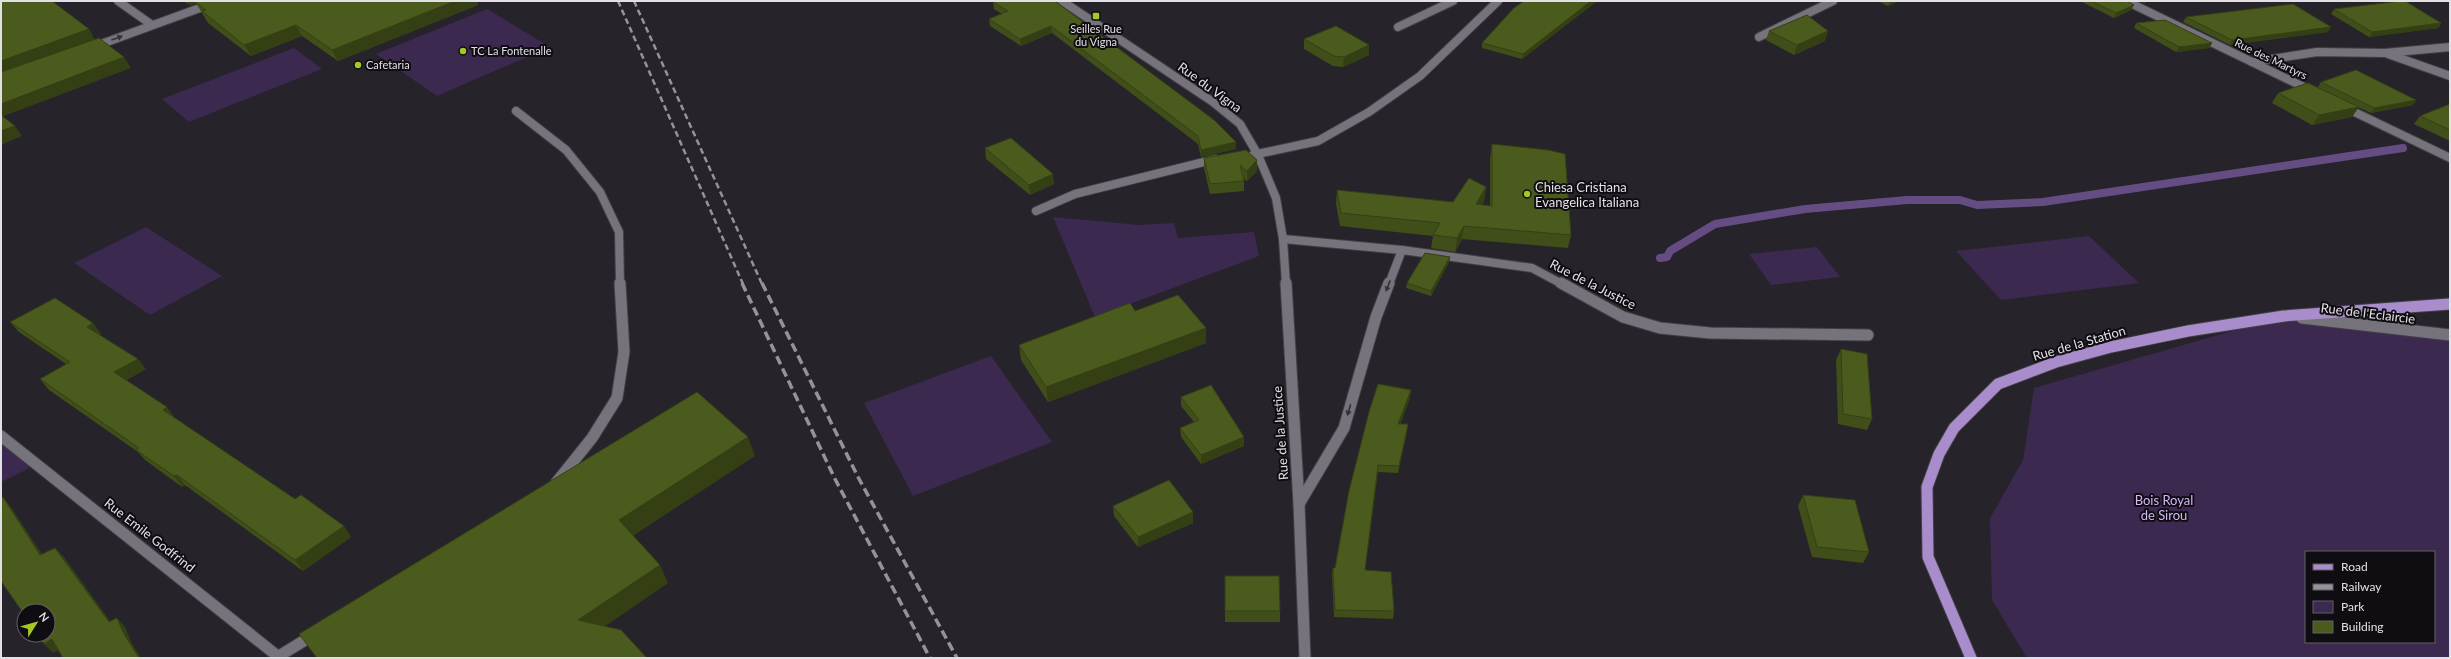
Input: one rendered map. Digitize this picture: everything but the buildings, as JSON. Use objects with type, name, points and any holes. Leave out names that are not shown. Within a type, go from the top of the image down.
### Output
[{"type":"main road","name":"Rue de la Station","points":[[1972,658],[1966,652],[1928,557],[1927,487],[1940,454],[1954,428],[1998,384],[2056,362],[2111,347],[2180,332],[2284,316],[2450,304]]},
{"type":"street","points":[[118,1],[152,25]]},
{"type":"street","points":[[87,49],[219,1]]},
{"type":"street","name":"Rue du Vigna","points":[[1062,1],[1213,102],[1240,124],[1258,155],[1276,198],[1284,239]]},
{"type":"street","points":[[1398,27],[1453,1]]},
{"type":"street","points":[[1246,155],[1258,155],[1318,141],[1370,112],[1420,76],[1498,1]]},
{"type":"street","points":[[1759,37],[1833,1]]},
{"type":"street","name":"Rue des Martyrs","points":[[2126,1],[2322,96]]},
{"type":"street","points":[[2252,62],[2317,52],[2385,53],[2450,47]]},
{"type":"street","points":[[2385,53],[2450,76]]},
{"type":"street","points":[[2336,103],[2450,158]]},
{"type":"street","points":[[516,111],[566,150],[600,192],[619,232],[620,308],[624,352],[617,398],[592,438],[549,491]]},
{"type":"street","points":[[1036,211],[1075,194],[1225,157]]},
{"type":"street","name":"Rue de la Justice","points":[[1305,658],[1299,504],[1284,239],[1402,250],[1532,268],[1623,317],[1660,328],[1710,333],[1868,335]]},
{"type":"street","name":"Rue de la Justice","points":[[1299,504],[1344,428],[1376,317],[1402,250]]},
{"type":"street","name":"Rue de l'Eclaircie","points":[[2284,316],[2450,335]]},
{"type":"street","name":"Rue Emile Godfrind","points":[[1,436],[279,657]]},
{"type":"street","points":[[279,657],[326,628]]},
{"type":"green space","name":"TC La Fontenalle","points":[[487,9],[550,47],[437,96],[376,54]]},
{"type":"green space","points":[[294,48],[322,69],[189,122],[162,99]]},
{"type":"green space","points":[[1053,217],[1139,225],[1174,223],[1178,238],[1254,232],[1259,256],[1095,317]]},
{"type":"green space","points":[[146,227],[222,276],[150,315],[74,263]]},
{"type":"green space","points":[[2089,236],[2139,283],[2001,300],[1956,251]]},
{"type":"green space","points":[[1817,247],[1840,277],[1771,285],[1749,254]]},
{"type":"green space","name":"Bois Royal de Sirou","points":[[2284,316],[2450,335],[2450,658],[2027,658],[1992,600],[1990,518],[2023,460],[2034,388]]},
{"type":"green space","points":[[991,356],[1052,442],[913,496],[864,403]]},
{"type":"green space","points":[[1,436],[38,464],[1,482]]},
{"type":"waterway","points":[[1660,258],[1667,257],[1670,251],[1715,224],[1805,209],[1907,200],[1960,200],[1977,205],[2043,202],[2403,148]]},
{"type":"railway","points":[[618,1],[743,284]]},
{"type":"railway","points":[[634,1],[762,284]]},
{"type":"railway","points":[[742,283],[835,479],[930,658]]},
{"type":"railway","points":[[762,283],[858,477],[957,658]]},
{"type":"place","name":"Seilles Rue du Vigna","points":[[1096,16]]},
{"type":"place","name":"TC La Fontenalle","points":[[463,51]]},
{"type":"place","name":"Cafetaria","points":[[358,65]]},
{"type":"place","name":"Chiesa Cristiana Evangelica Italiana","points":[[1527,194]]}]
